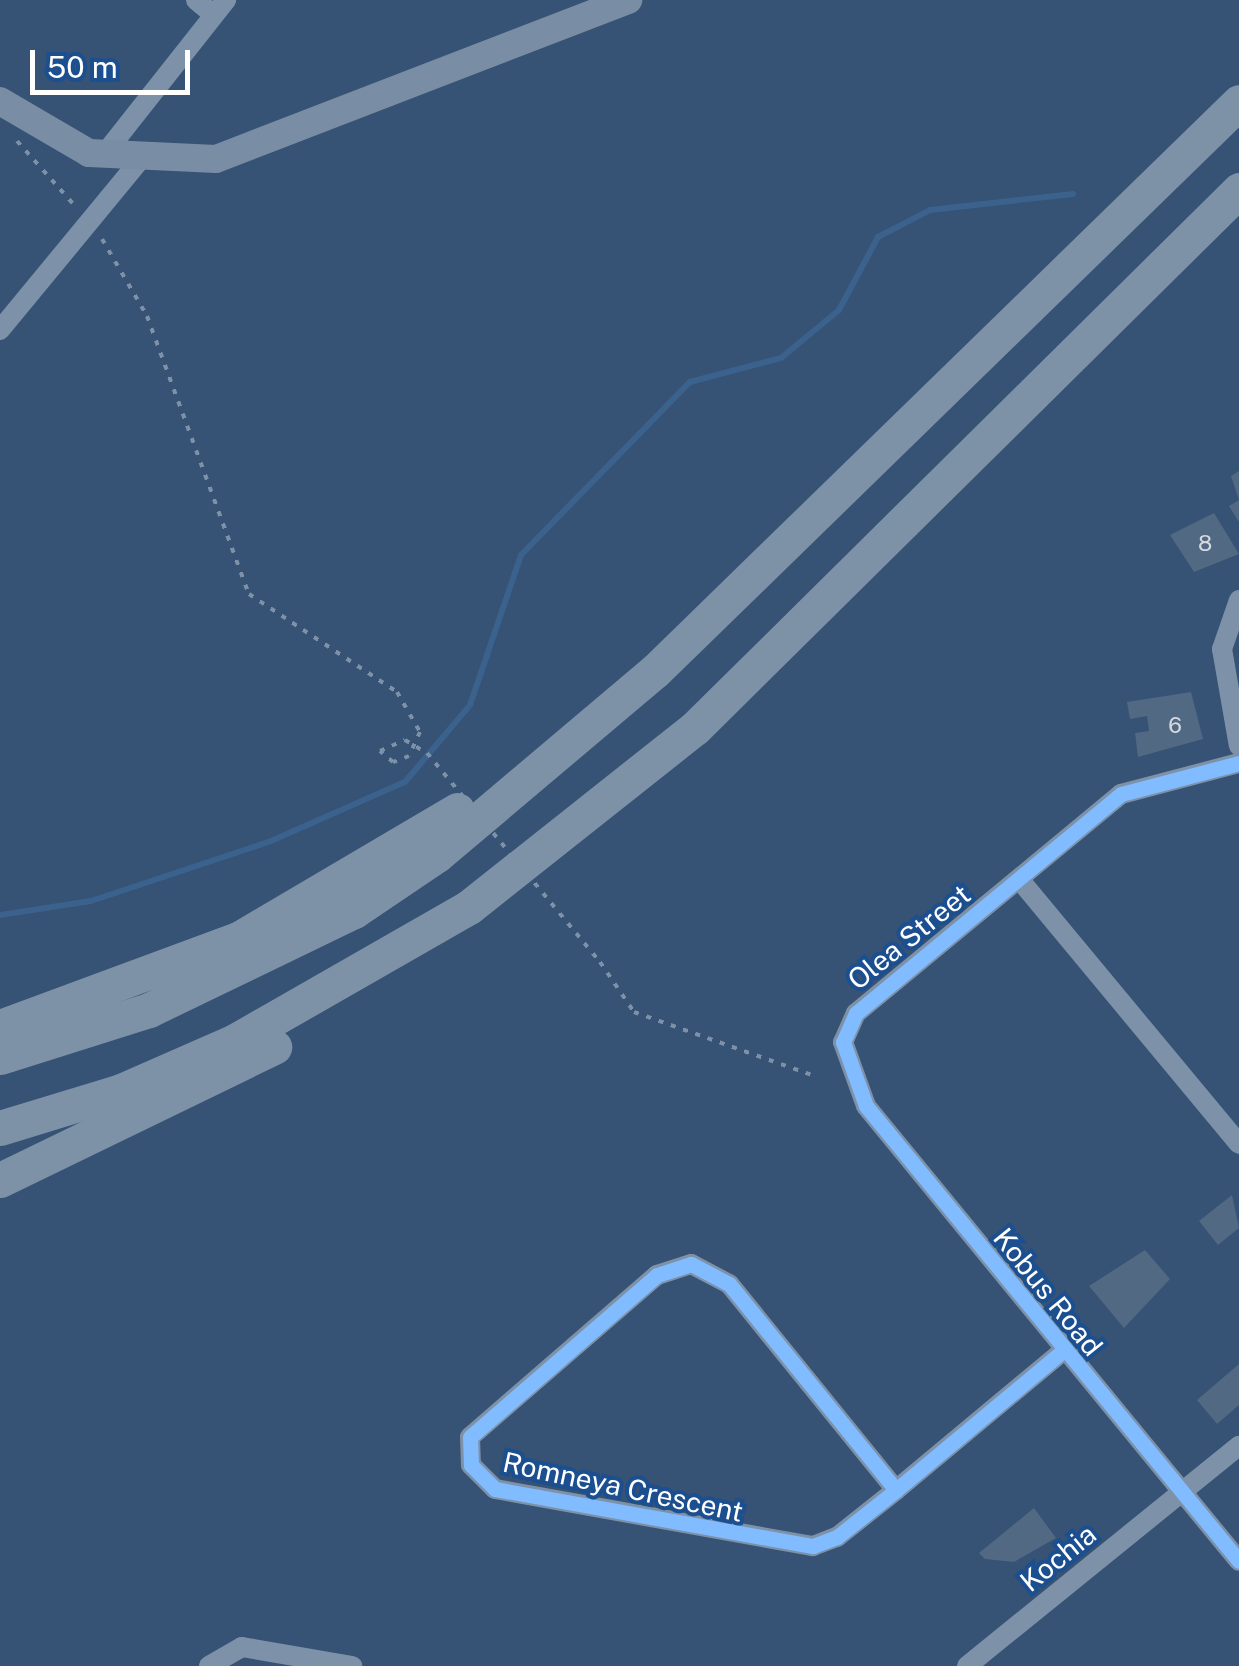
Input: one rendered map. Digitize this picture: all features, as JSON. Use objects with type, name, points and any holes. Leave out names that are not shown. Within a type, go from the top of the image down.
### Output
[{"type":"highway","points":[[0,1057],[166,1002],[354,910],[437,856],[654,670],[1239,102]]},
{"type":"highway","points":[[0,1180],[352,1005],[471,926],[695,728],[1239,190]]},
{"type":"highway","points":[[0,1027],[240,938],[408,845],[520,764],[796,528]]},
{"type":"highway","points":[[0,1128],[121,1091],[346,985],[469,907],[695,728]]},
{"type":"street","points":[[97,149],[220,7],[196,0]]},
{"type":"street","points":[[0,101],[97,149],[140,160],[216,159],[266,147],[628,0]]},
{"type":"street","points":[[0,80],[97,149]]},
{"type":"street","points":[[0,330],[91,226],[140,160]]},
{"type":"street","points":[[1239,600],[1222,649],[1239,746]]},
{"type":"street","name":"Olea Street","points":[[842,1042],[856,1013],[1121,794],[1239,762]]},
{"type":"street","points":[[1020,880],[1239,1144]]},
{"type":"street","name":"Kobus Road","points":[[842,1042],[866,1106],[1239,1561]]},
{"type":"street","name":"Romneya Crescent","points":[[896,1490],[729,1284],[691,1264],[658,1276],[470,1438],[470,1465],[495,1488],[786,1546],[825,1542],[896,1490],[1063,1351]]},
{"type":"street","points":[[1183,1492],[1239,1446]]},
{"type":"street","name":"Kochia","points":[[967,1666],[1183,1492]]},
{"type":"street","points":[[209,1666],[242,1646],[352,1666]]},
{"type":"path","points":[[13,136],[91,226],[148,316],[249,594],[397,692],[420,732],[409,756],[394,762],[380,751],[406,740],[427,754],[600,962],[634,1012],[812,1076]]},
{"type":"building","points":[[1239,471],[1239,500],[1231,476]]},
{"type":"building","points":[[1239,500],[1239,522],[1229,506]]},
{"type":"building","points":[[1214,513],[1239,554],[1194,572],[1170,535]]},
{"type":"building","points":[[1191,692],[1203,739],[1138,757],[1135,733],[1149,731],[1147,716],[1130,719],[1127,702]]},
{"type":"building","points":[[1232,1195],[1239,1228],[1218,1245],[1199,1221]]},
{"type":"building","points":[[1145,1250],[1170,1279],[1124,1328],[1089,1286]]},
{"type":"building","points":[[1239,1364],[1239,1405],[1217,1424],[1197,1400]]},
{"type":"building","points":[[1034,1508],[1056,1538],[1014,1562],[985,1559],[979,1553]]},
{"type":"waterway","points":[[0,915],[91,901],[271,841],[405,782],[470,705],[521,555],[690,382],[781,358],[839,310],[878,237],[930,210],[1073,194]]},
{"type":"cycle path","points":[[1239,763],[1121,794],[856,1013],[843,1042],[866,1106],[1239,1561]]},
{"type":"cycle path","points":[[896,1490],[729,1284],[691,1264],[657,1275],[470,1437],[471,1465],[495,1489],[813,1546],[837,1537],[896,1490],[1063,1351]]}]
